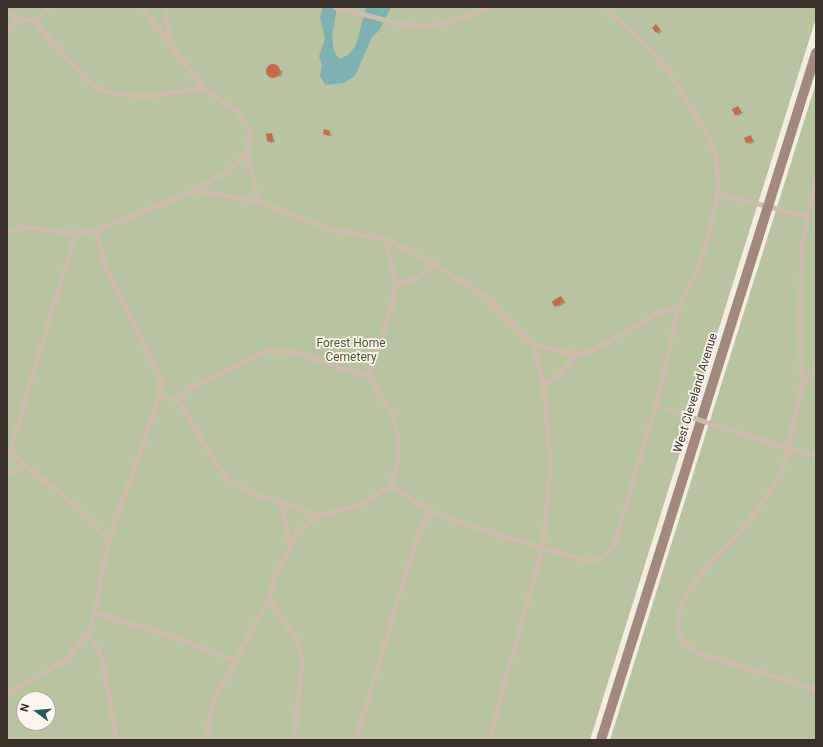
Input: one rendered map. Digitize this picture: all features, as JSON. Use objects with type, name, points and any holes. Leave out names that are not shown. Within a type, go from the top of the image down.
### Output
[{"type":"street","name":"West Cleveland Avenue","points":[[601,740],[816,53]]},
{"type":"lane","points":[[7,11],[18,19],[33,20],[50,7]]},
{"type":"lane","points":[[142,7],[171,43],[203,88],[237,111],[250,130],[246,152],[258,202]]},
{"type":"lane","points":[[166,7],[165,17],[171,43]]},
{"type":"lane","points":[[335,7],[392,22],[428,26],[454,20],[490,7]]},
{"type":"lane","points":[[390,485],[429,510],[589,562],[600,558],[613,546],[655,406],[678,308],[698,266],[709,231],[717,193],[716,156],[708,135],[666,68],[634,33],[604,7]]},
{"type":"lane","points":[[7,30],[18,19]]},
{"type":"lane","points":[[33,20],[87,81],[103,91],[142,96],[203,88]]},
{"type":"lane","points":[[7,230],[21,226],[75,233],[95,230],[195,190],[227,171],[246,152]]},
{"type":"lane","points":[[816,178],[806,216],[799,309],[801,387],[783,467],[766,497],[742,528],[709,563],[691,586],[679,608],[677,631],[686,645],[699,653],[816,689]]},
{"type":"lane","points":[[195,190],[258,202],[330,229],[386,239],[434,264],[484,295],[533,344],[577,354]]},
{"type":"lane","points":[[717,193],[806,216]]},
{"type":"lane","points":[[7,693],[65,660],[91,627],[108,540],[159,396],[161,381],[106,268],[95,230]]},
{"type":"lane","points":[[75,233],[8,450],[80,509],[108,540]]},
{"type":"lane","points":[[205,740],[214,698],[268,599],[275,574],[300,528],[319,515],[361,504],[390,485],[397,463],[398,440],[392,415],[368,374],[391,308],[395,285],[386,239]]},
{"type":"lane","points":[[395,285],[417,277],[434,264]]},
{"type":"lane","points":[[542,384],[555,376],[577,354],[594,349],[662,310],[678,308]]},
{"type":"lane","points":[[488,740],[542,547],[550,464],[542,384],[533,344]]},
{"type":"lane","points":[[178,400],[188,388],[267,350],[292,351],[354,372],[368,374]]},
{"type":"lane","points":[[801,387],[816,366]]},
{"type":"lane","points":[[159,396],[178,400],[216,464],[230,482],[280,502],[319,515]]},
{"type":"lane","points":[[655,406],[816,456]]},
{"type":"lane","points":[[7,474],[24,464]]},
{"type":"lane","points":[[280,502],[290,545]]},
{"type":"lane","points":[[355,740],[417,534],[429,510]]},
{"type":"lane","points":[[268,599],[297,640],[302,660],[292,740]]},
{"type":"lane","points":[[94,612],[172,636],[234,660]]},
{"type":"lane","points":[[86,633],[97,647],[102,662],[116,740]]},
{"type":"green space","name":"Forest Home Cemetery","points":[[7,7],[816,7],[816,18],[590,740],[7,740]]},
{"type":"green space","points":[[816,83],[816,740],[610,740],[711,417]]},
{"type":"water","points":[[323,7],[337,7],[332,37],[334,51],[339,59],[348,55],[356,45],[366,7],[391,7],[379,31],[372,37],[355,76],[344,83],[325,85],[320,76],[322,65],[319,56],[325,39],[320,17]]},
{"type":"building","points":[[656,24],[660,29],[656,33],[652,28]]},
{"type":"building","points":[[273,64],[278,66],[280,71],[278,76],[273,78],[268,76],[266,71],[268,66]]},
{"type":"building","points":[[738,106],[741,112],[735,115],[732,109]]},
{"type":"building","points":[[324,129],[330,131],[329,136],[323,134]]},
{"type":"building","points":[[272,133],[273,141],[267,142],[266,134]]},
{"type":"building","points":[[751,135],[753,141],[746,143],[744,138]]},
{"type":"building","points":[[561,296],[564,301],[555,307],[552,302]]}]
